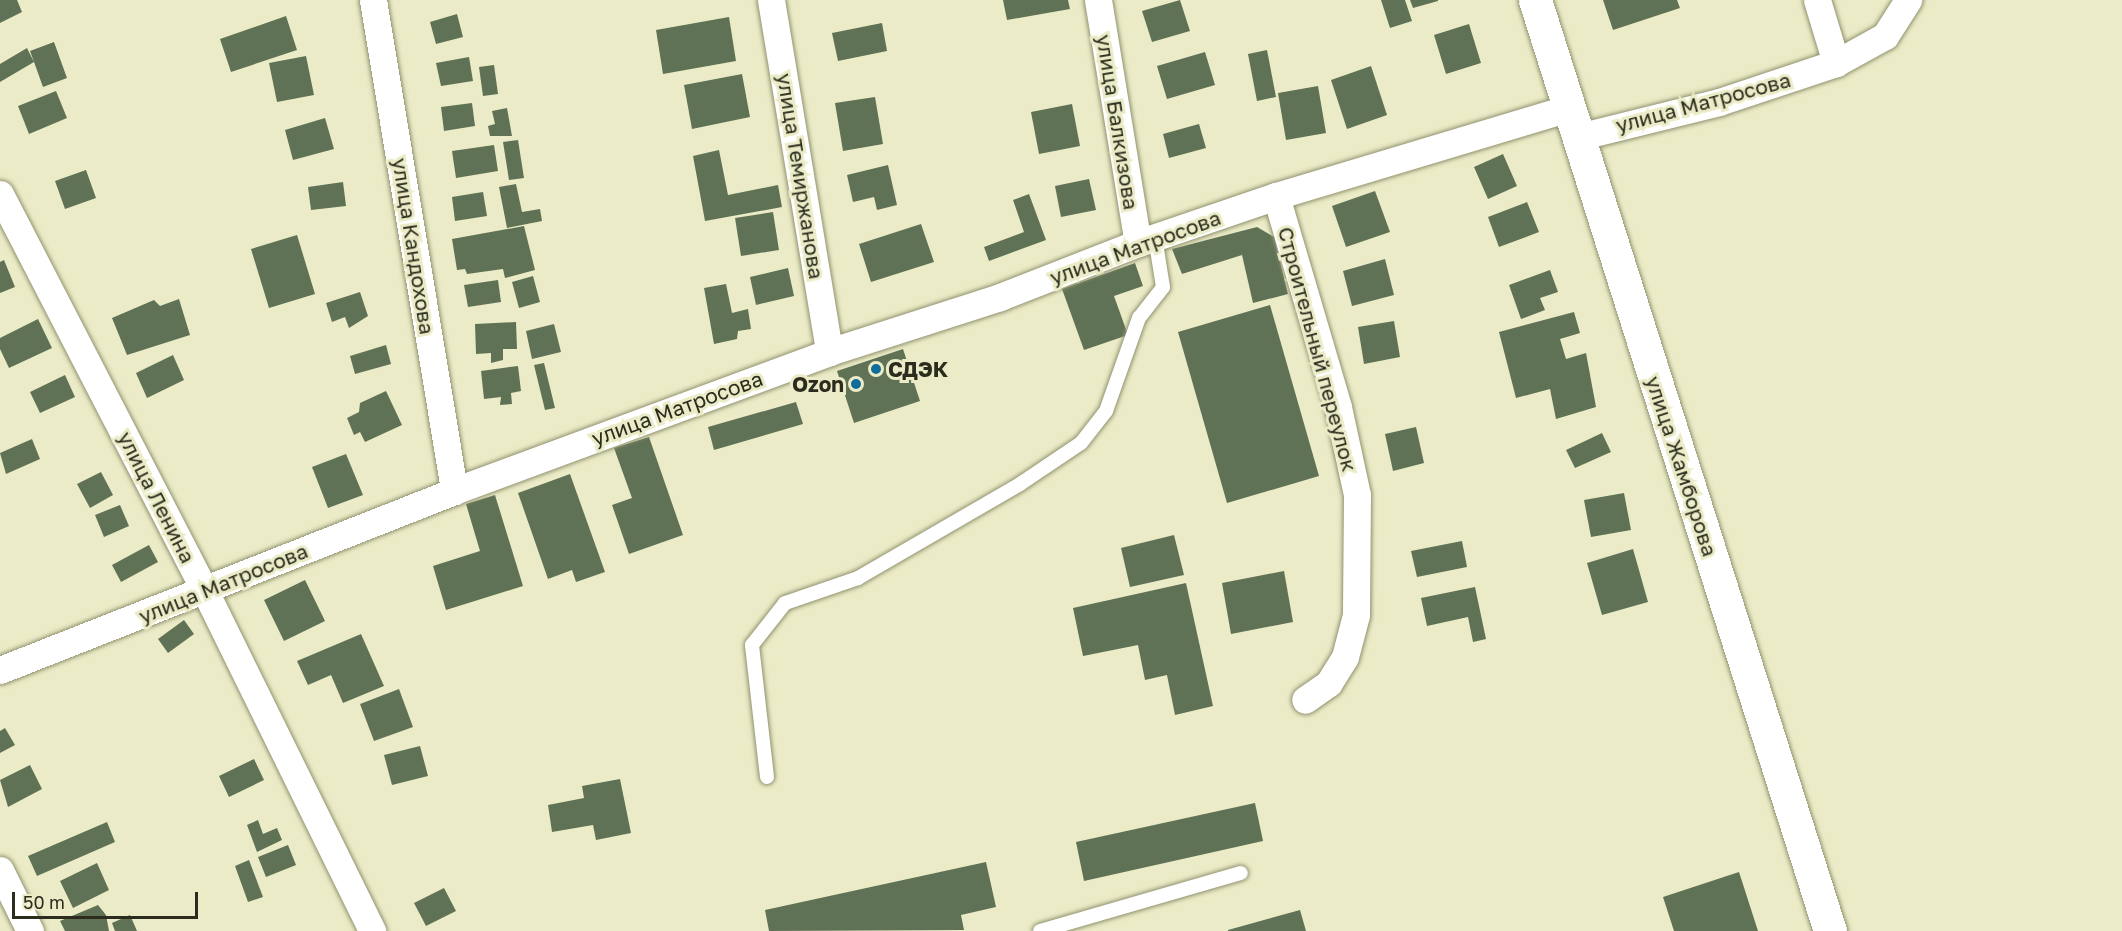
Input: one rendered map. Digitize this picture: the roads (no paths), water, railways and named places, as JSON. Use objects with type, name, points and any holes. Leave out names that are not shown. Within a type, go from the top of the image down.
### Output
[{"type":"street","name":"улица Кандохова","points":[[373,0],[454,491]]},
{"type":"street","name":"улица Темиржанова","points":[[771,0],[829,352]]},
{"type":"street","name":"улица Балкизова","points":[[1098,0],[1147,240]]},
{"type":"street","name":"улица Жамборова","points":[[1535,0],[1830,931]]},
{"type":"street","points":[[1817,0],[1836,63]]},
{"type":"street","name":"улица Матросова","points":[[0,670],[454,491],[829,352],[1000,297],[1147,240],[1276,196],[1574,123],[1719,102],[1836,63],[1886,36],[1908,0]]},
{"type":"street","name":"улица Ленина","points":[[0,194],[205,591],[372,931]]},
{"type":"street","name":"Строительный переулок","points":[[1276,196],[1338,407],[1357,495],[1356,615],[1345,657],[1329,683],[1305,700]]},
{"type":"street","points":[[0,870],[30,931]]},
{"type":"lane","points":[[767,777],[752,645],[785,603],[858,578],[1020,484],[1081,443],[1106,411],[1139,318],[1163,287],[1147,240]]},
{"type":"lane","points":[[1040,931],[1241,873]]},
{"type":"place","name":"СДЭК","points":[[876,369]]},
{"type":"place","name":"Ozon","points":[[856,384]]}]
